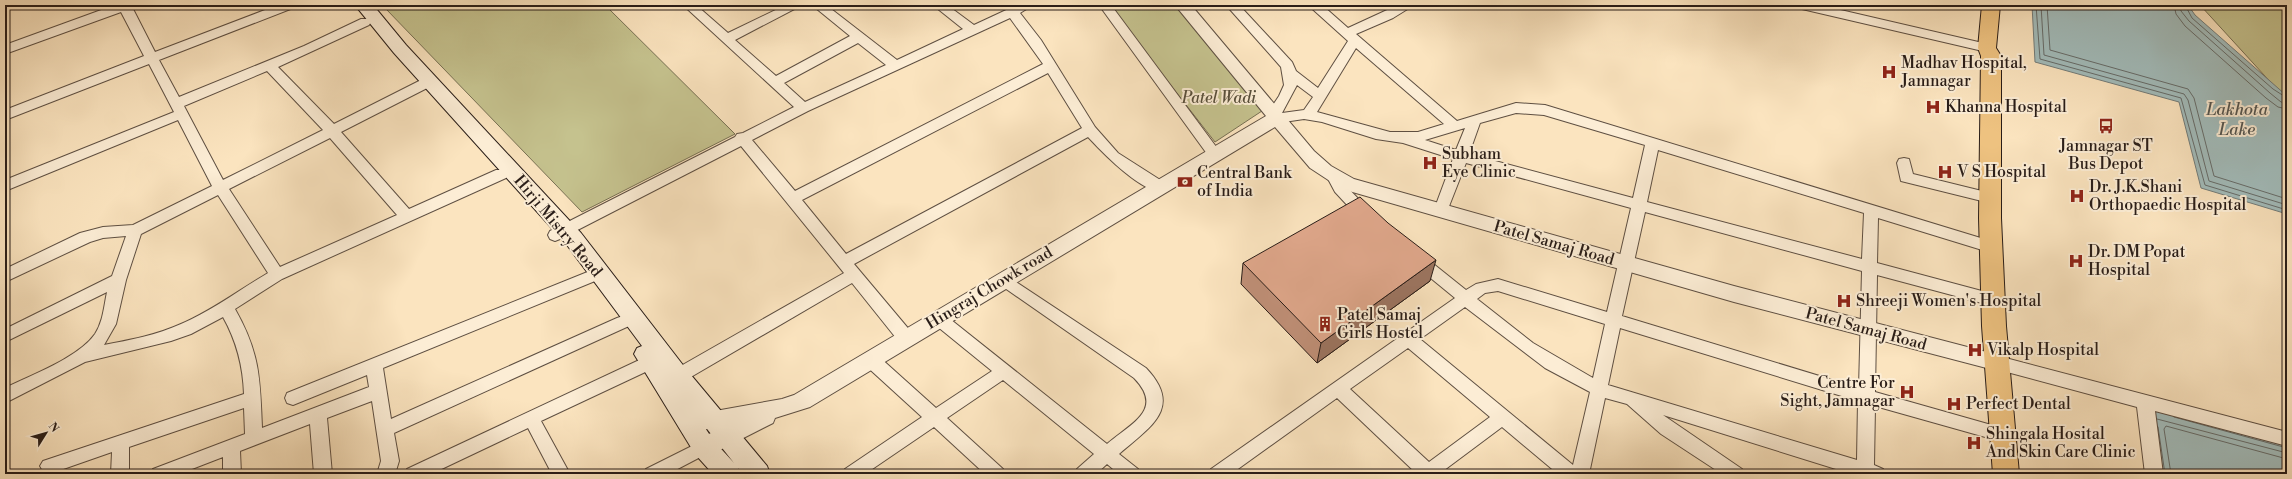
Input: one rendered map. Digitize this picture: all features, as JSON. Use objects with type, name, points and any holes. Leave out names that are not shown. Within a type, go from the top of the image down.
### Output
[{"type":"main road","name":"Hirji Mistry Road","points":[[352,5],[364,14],[501,174],[560,232],[590,277],[624,322],[704,447],[729,474]]},
{"type":"main road","points":[[1991,5],[1989,52],[1990,198],[1993,300],[2006,474]]},
{"type":"main road","points":[[1989,52],[1998,51],[2005,5]]},
{"type":"main road","name":"Hirji Mistry Road","points":[[425,84],[560,232],[758,474]]},
{"type":"street","points":[[5,50],[125,5],[220,187],[277,274]]},
{"type":"street","points":[[5,115],[289,5]]},
{"type":"street","points":[[689,5],[803,108]]},
{"type":"street","points":[[726,39],[796,5]]},
{"type":"street","points":[[818,5],[894,64]]},
{"type":"street","points":[[939,5],[972,29]]},
{"type":"street","points":[[560,232],[742,137],[894,64],[1026,5]]},
{"type":"street","points":[[1105,5],[1215,155]]},
{"type":"street","name":"Patel Samaj Road","points":[[1183,5],[1275,116],[1299,148],[1334,177],[1348,184],[1625,264],[1868,330],[1998,363]]},
{"type":"street","points":[[1232,5],[1287,65],[1292,74],[1320,96]]},
{"type":"street","points":[[1314,5],[1455,126]]},
{"type":"street","points":[[1308,115],[1320,96],[1351,36],[1408,5]]},
{"type":"street","points":[[1802,5],[1989,52]]},
{"type":"street","points":[[1012,12],[1050,66],[1090,130],[1113,156],[1133,171],[1160,187]]},
{"type":"street","points":[[5,186],[178,109],[269,66],[364,14]]},
{"type":"street","points":[[775,82],[859,37]]},
{"type":"street","points":[[269,66],[333,132],[406,215]]},
{"type":"street","points":[[792,199],[1050,66]]},
{"type":"street","points":[[1275,116],[1288,93],[1291,85],[1292,74]]},
{"type":"street","points":[[5,276],[96,233],[123,229],[135,231],[220,187],[333,132],[425,84]]},
{"type":"street","points":[[1406,139],[1516,108],[1531,108],[1992,247]]},
{"type":"street","points":[[1275,116],[1308,115],[1391,138],[1406,139],[1461,157],[1993,300]]},
{"type":"street","name":"Hingraj Chowk road","points":[[704,447],[720,428],[802,400],[1215,155],[1275,116]]},
{"type":"street","points":[[1441,210],[1475,119]]},
{"type":"street","points":[[678,376],[849,268],[1090,130]]},
{"type":"street","points":[[742,137],[906,338]]},
{"type":"street","points":[[1580,474],[1652,144]]},
{"type":"street","points":[[1904,163],[1906,177],[1990,198]]},
{"type":"street","points":[[5,396],[82,356],[171,335],[226,308],[277,274],[406,215],[501,174]]},
{"type":"street","points":[[1334,177],[1340,188],[1352,202],[1377,226]]},
{"type":"street","points":[[1406,250],[1556,368],[1599,389],[1869,473],[1866,397],[1871,211]]},
{"type":"street","points":[[82,356],[100,340],[108,324],[118,280],[135,231]]},
{"type":"street","points":[[293,398],[590,277]]},
{"type":"street","points":[[5,336],[118,280]]},
{"type":"street","points":[[1004,280],[1140,373],[1150,383],[1156,397],[1155,408],[1148,419],[1083,474]]},
{"type":"street","points":[[1217,474],[1481,288],[1490,285],[1507,286],[1866,397],[2003,435]]},
{"type":"street","points":[[226,308],[240,331],[249,363],[254,438]]},
{"type":"street","points":[[939,319],[1132,474]]},
{"type":"street","points":[[384,430],[624,322]]},
{"type":"street","points":[[1410,339],[1571,474]]},
{"type":"street","points":[[871,360],[997,474]]},
{"type":"street","points":[[422,472],[531,418],[650,362]]},
{"type":"street","points":[[1998,363],[2287,439]]},
{"type":"street","points":[[374,365],[390,460],[386,474]]},
{"type":"street","points":[[851,474],[1004,371]]},
{"type":"street","points":[[1338,389],[1428,474],[1503,417]]},
{"type":"street","points":[[159,474],[378,391]]},
{"type":"street","points":[[49,466],[251,399]]},
{"type":"street","points":[[1631,399],[1667,430],[1720,469],[1736,474]]},
{"type":"street","points":[[2145,402],[2154,474]]},
{"type":"street","points":[[318,414],[323,474]]},
{"type":"street","points":[[531,418],[561,474]]},
{"type":"street","points":[[688,422],[720,428]]},
{"type":"street","points":[[120,474],[121,442]]},
{"type":"street","points":[[231,446],[232,474]]},
{"type":"street","points":[[652,474],[704,447]]},
{"type":"green space","points":[[396,5],[605,5],[735,134],[582,212],[386,9]]},
{"type":"green space","name":"Patel Wadi","points":[[1108,5],[1175,5],[1268,107],[1215,142]]},
{"type":"green space","points":[[2200,5],[2287,5],[2287,98],[2275,87]]},
{"type":"water","name":"Lakhota Lake","points":[[2032,5],[2188,5],[2195,15],[2287,96],[2287,214],[2201,188],[2179,102],[2035,62]]},
{"type":"water","points":[[2145,405],[2287,444],[2287,474],[2157,474]]},
{"type":"building","name":"Patel Samaj Girls Hostel","points":[[1360,197],[1388,223],[1436,260],[1321,343],[1243,263]]},
{"type":"place","name":"Madhav Hospital, Jamnagar","points":[[1889,72]]},
{"type":"place","name":"Khanna Hospital","points":[[1933,107]]},
{"type":"place","name":"Jamnagar ST Bus Depot","points":[[2106,126]]},
{"type":"place","name":"Subham Eye Clinic","points":[[1430,163]]},
{"type":"place","name":"V S Hospital","points":[[1945,172]]},
{"type":"place","name":"Central Bank of India","points":[[1185,182]]},
{"type":"place","name":"Dr. J.K.Shani Orthopaedic Hospital","points":[[2077,196]]},
{"type":"place","name":"Dr. DM Popat Hospital","points":[[2076,261]]},
{"type":"place","name":"Shreeji Women's Hospital","points":[[1844,301]]},
{"type":"place","name":"Patel Samaj Girls Hostel","points":[[1325,324]]},
{"type":"place","name":"Vikalp Hospital","points":[[1975,350]]},
{"type":"place","name":"Centre For Sight, Jamnagar","points":[[1907,392]]},
{"type":"place","name":"Perfect Dental","points":[[1954,404]]},
{"type":"place","name":"Shingala Hosital And Skin Care Clinic","points":[[1974,443]]}]
